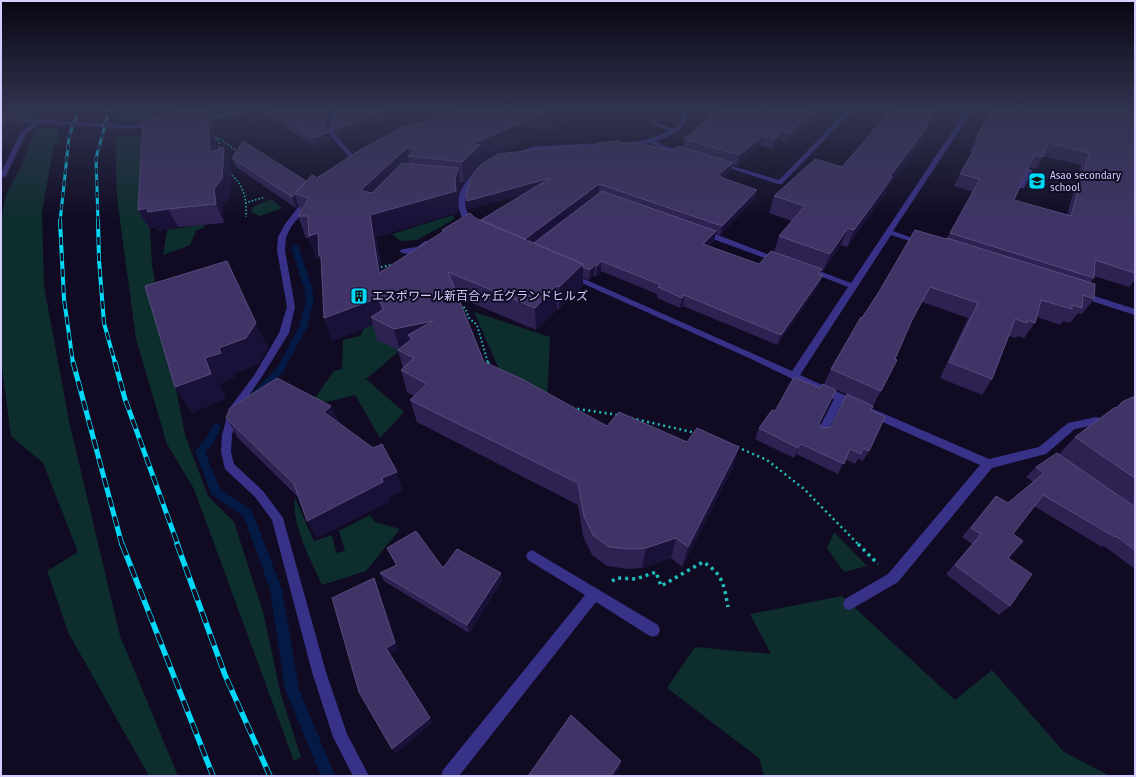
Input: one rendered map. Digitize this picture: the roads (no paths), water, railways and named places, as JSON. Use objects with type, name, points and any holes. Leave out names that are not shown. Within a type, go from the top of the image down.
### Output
[{"type":"street","points":[[1,176],[3,176],[16,147]]},
{"type":"street","points":[[342,168],[356,158],[345,147]]},
{"type":"street","points":[[501,159],[534,148],[544,147]]},
{"type":"street","points":[[664,147],[697,157]]},
{"type":"street","points":[[712,162],[780,183],[815,147]]},
{"type":"street","points":[[794,376],[945,147]]},
{"type":"street","points":[[477,232],[464,222],[461,199],[472,177],[482,169]]},
{"type":"street","points":[[1022,187],[1030,170]]},
{"type":"street","points":[[459,185],[467,186]]},
{"type":"street","points":[[315,192],[288,226],[282,238],[281,250],[291,307],[284,333],[258,376],[234,409],[227,435],[226,452],[229,466],[259,494],[277,518],[319,672],[341,737],[361,776]]},
{"type":"street","points":[[697,231],[786,262]]},
{"type":"street","points":[[888,232],[934,247]]},
{"type":"street","points":[[403,251],[419,249],[433,240]]},
{"type":"street","points":[[800,267],[852,286]]},
{"type":"street","points":[[559,271],[988,464]]},
{"type":"street","points":[[1075,293],[1135,312]]},
{"type":"street","points":[[821,434],[839,398]]},
{"type":"street","points":[[850,604],[893,578],[988,464],[1042,451],[1072,426],[1096,421]]},
{"type":"street","points":[[1042,451],[1054,460]]},
{"type":"street","points":[[532,556],[653,630]]},
{"type":"street","points":[[449,776],[594,594]]},
{"type":"waterway","points":[[253,397],[280,370],[303,327],[310,302],[308,288],[295,247]]},
{"type":"waterway","points":[[216,427],[210,441],[200,451],[216,492],[248,514],[276,589],[292,689],[328,776]]},
{"type":"railway","points":[[60,222],[68,147]]},
{"type":"railway","points":[[98,222],[96,158],[99,147]]},
{"type":"railway","points":[[98,221],[99,260],[104,323],[115,363]]},
{"type":"railway","points":[[60,222],[64,299],[73,363]]},
{"type":"railway","points":[[73,362],[122,545]]},
{"type":"railway","points":[[115,362],[125,399],[178,545]]},
{"type":"railway","points":[[122,544],[213,776]]},
{"type":"railway","points":[[177,544],[225,675],[270,776]]},
{"type":"place","name":"Asao secondary school","points":[[1037,181]]},
{"type":"place","name":"エスポワール新百合ヶ丘グランドヒルズ","points":[[359,296]]}]
